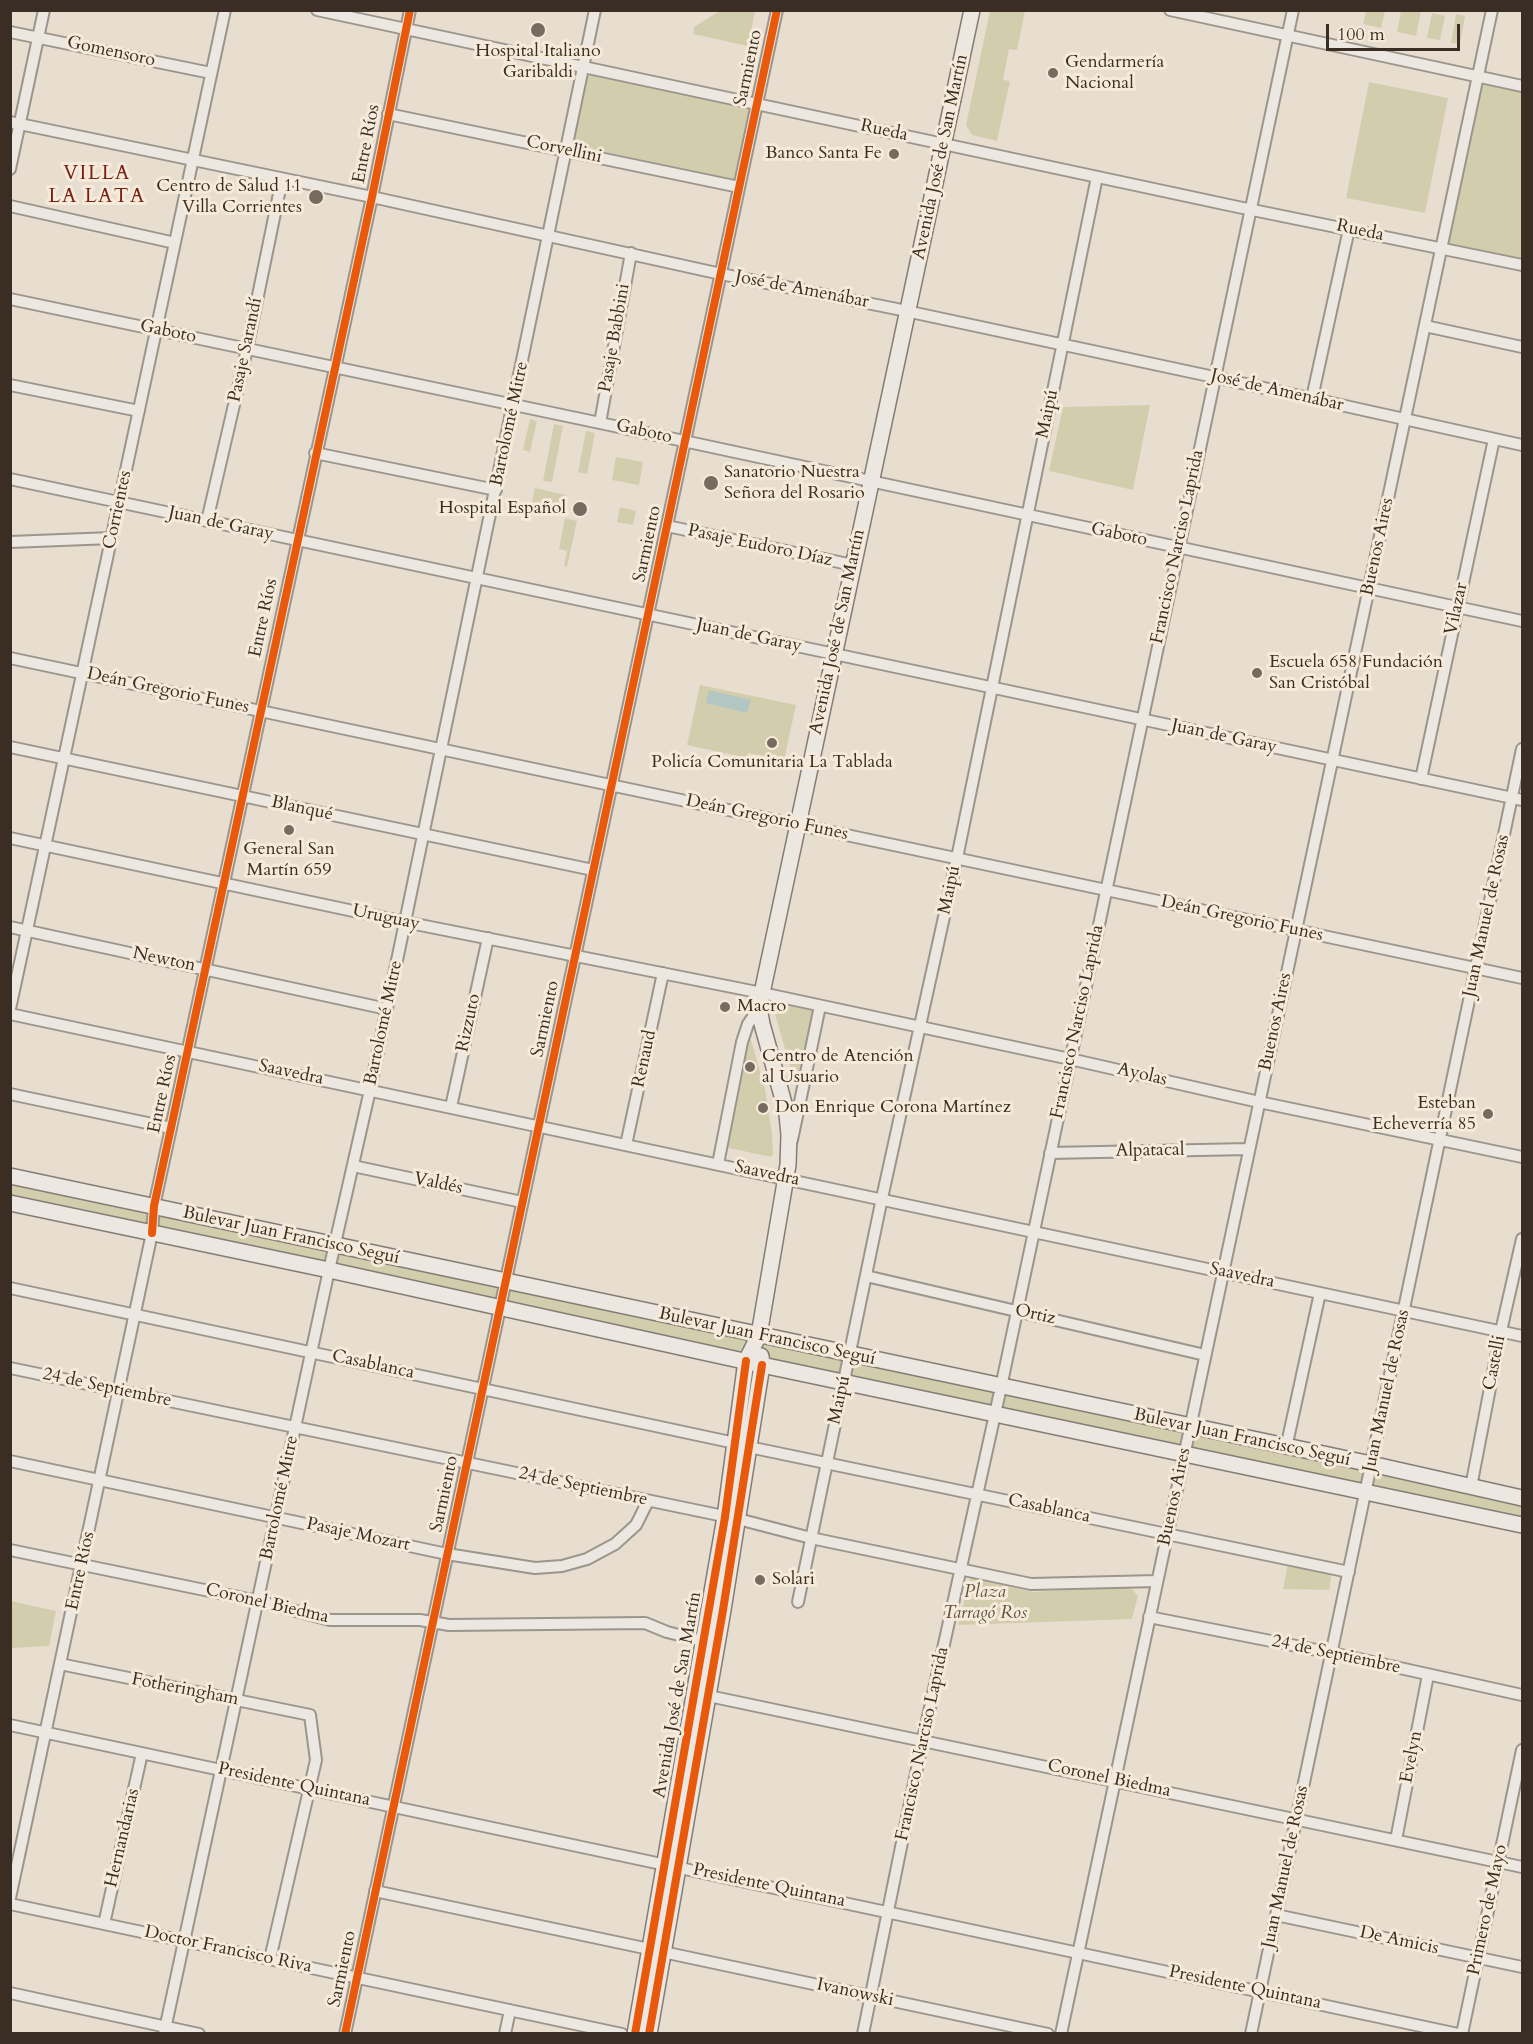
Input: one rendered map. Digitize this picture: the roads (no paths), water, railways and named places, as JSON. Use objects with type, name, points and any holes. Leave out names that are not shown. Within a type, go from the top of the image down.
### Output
[{"type":"main road","name":"Avenida José de San Martín","points":[[635,2034],[656,1951],[702,1694],[789,1155],[787,1114],[762,1024],[760,1000],[972,10]]},
{"type":"main road","name":"Bulevar Juan Francisco Seguí","points":[[10,1176],[1286,1448],[1371,1464],[1522,1498]]},
{"type":"main road","name":"Bulevar Juan Francisco Seguí","points":[[10,1203],[1522,1525]]},
{"type":"main road","name":"Avenida José de San Martín","points":[[702,1694],[703,1641],[731,1518]]},
{"type":"main road","name":"Avenida José de San Martín","points":[[649,2034],[656,1951]]},
{"type":"street","points":[[10,169],[15,123],[39,37],[44,10]]},
{"type":"street","name":"Corrientes","points":[[10,1009],[225,10]]},
{"type":"street","name":"Rueda","points":[[317,10],[1522,266]]},
{"type":"street","name":"Entre Ríos","points":[[10,1898],[135,1315],[152,1233],[154,1206],[372,197],[410,10]]},
{"type":"street","name":"Bartolomé Mitre","points":[[165,2030],[235,1700],[370,1090],[514,405],[594,10]]},
{"type":"street","name":"Sarmiento","points":[[345,2034],[777,10]]},
{"type":"street","points":[[1170,10],[1522,86]]},
{"type":"street","name":"Francisco Narciso Laprida","points":[[863,2034],[1293,10]]},
{"type":"street","name":"Buenos Aires","points":[[1060,2034],[1492,10]]},
{"type":"street","name":"Gomensoro","points":[[10,32],[211,73]]},
{"type":"street","name":"Corvellini","points":[[388,114],[739,187]]},
{"type":"street","name":"José de Amenábar","points":[[15,123],[372,197],[721,274],[1214,376],[1522,445]]},
{"type":"street","name":"Maipú","points":[[798,1602],[882,1198],[957,858],[1098,177]]},
{"type":"street","name":"Pasaje Sarandí","points":[[207,521],[247,349],[282,179]]},
{"type":"street","points":[[10,206],[175,243]]},
{"type":"street","points":[[1312,398],[1349,229]]},
{"type":"street","name":"Pasaje Babbini","points":[[600,423],[631,253]]},
{"type":"street","name":"Gaboto","points":[[10,299],[1522,621]]},
{"type":"street","points":[[1425,326],[1522,346]]},
{"type":"street","points":[[10,385],[139,411]]},
{"type":"street","name":"Vilazar","points":[[1421,779],[1494,439]]},
{"type":"street","points":[[315,453],[496,490]]},
{"type":"street","name":"Juan de Garay","points":[[10,479],[1517,799]]},
{"type":"street","name":"Pasaje Eudoro Díaz","points":[[667,526],[853,565]]},
{"type":"street","points":[[10,542],[112,538]]},
{"type":"street","name":"Deán Gregorio Funes","points":[[10,658],[1522,978]]},
{"type":"street","name":"Blanqué","points":[[10,747],[593,870]]},
{"type":"street","name":"Juan Manuel de Rosas","points":[[1251,2034],[1476,968],[1517,799],[1522,749]]},
{"type":"street","name":"Uruguay","points":[[10,838],[405,922],[663,973],[760,1000]]},
{"type":"street","name":"Newton","points":[[10,927],[387,1009]]},
{"type":"street","name":"Rizzuto","points":[[451,1107],[488,938]]},
{"type":"street","name":"Renaud","points":[[626,1145],[663,973]]},
{"type":"street","name":"Ayolas","points":[[760,1000],[820,1006],[1522,1157]]},
{"type":"street","name":"Avenida José de San Martín","points":[[718,1164],[742,1042],[760,1000]]},
{"type":"street","name":"Avenida José de San Martín","points":[[789,1155],[820,1006]]},
{"type":"street","name":"Saavedra","points":[[10,1014],[1522,1336]]},
{"type":"street","points":[[10,1094],[171,1128]]},
{"type":"street","name":"Alpatacal","points":[[1050,1153],[1249,1149]]},
{"type":"street","name":"Valdés","points":[[353,1166],[522,1203]]},
{"type":"street","name":"Castelli","points":[[1471,1487],[1522,1239]]},
{"type":"street","name":"Ortiz","points":[[866,1276],[1205,1355]]},
{"type":"street","name":"Casablanca","points":[[10,1288],[977,1495],[1349,1572]]},
{"type":"street","points":[[1286,1448],[1320,1293]]},
{"type":"street","name":"24 de Septiembre","points":[[10,1368],[731,1518],[960,1571],[1031,1584],[1157,1581]]},
{"type":"street","name":"Pasaje Mozart","points":[[10,1461],[447,1554],[535,1568],[562,1566],[587,1559],[615,1544],[636,1524],[648,1501]]},
{"type":"street","name":"Coronel Biedma","points":[[10,1550],[258,1601],[330,1620],[420,1620],[449,1625],[645,1623],[667,1632],[703,1641]]},
{"type":"street","name":"24 de Septiembre","points":[[1149,1617],[1332,1653],[1522,1695]]},
{"type":"street","name":"Fotheringham","points":[[60,1664],[310,1716],[316,1760],[308,1788]]},
{"type":"street","name":"Evelyn","points":[[1396,1840],[1428,1675]]},
{"type":"street","name":"Coronel Biedma","points":[[702,1694],[1522,1867]]},
{"type":"street","name":"Presidente Quintana","points":[[10,1725],[1460,2034]]},
{"type":"street","name":"Primero de Mayo","points":[[1460,2034],[1522,1750]]},
{"type":"street","name":"Hernandarias","points":[[104,1924],[142,1753]]},
{"type":"street","points":[[270,1959],[308,1788]]},
{"type":"street","name":"Ivanowski","points":[[375,1892],[1048,2034]]},
{"type":"street","name":"Doctor Francisco Riva","points":[[10,1904],[622,2034]]},
{"type":"street","name":"De Amicis","points":[[1276,1915],[1522,1967]]},
{"type":"street","points":[[10,1993],[165,2030],[199,2034]]},
{"type":"street","points":[[505,2034],[510,2010]]},
{"type":"place","name":"Hospital Italiano Garibaldi","points":[[538,30]]},
{"type":"place","name":"Gendarmería Nacional","points":[[1053,73]]},
{"type":"place","name":"Banco Santa Fe","points":[[894,154]]},
{"type":"place","name":"Centro de Salud 11 Villa Corrientes","points":[[316,197]]},
{"type":"place","name":"Sanatorio Nuestra Señora del Rosario","points":[[711,483]]},
{"type":"place","name":"Hospital Español","points":[[580,509]]},
{"type":"place","name":"Escuela 658 Fundación San Cristóbal","points":[[1257,673]]},
{"type":"place","name":"Policía Comunitaria La Tablada","points":[[772,743]]},
{"type":"place","name":"General San Martín 659","points":[[289,830]]},
{"type":"place","name":"Macro","points":[[725,1007]]},
{"type":"place","name":"Centro de Atención al Usuario","points":[[750,1067]]},
{"type":"place","name":"Don Enrique Corona Martínez","points":[[763,1108]]},
{"type":"place","name":"Esteban Echeverría 85","points":[[1488,1114]]},
{"type":"place","name":"Solari","points":[[760,1580]]},
{"type":"district","name":"VILLA LA LATA","points":[[97,186]]},
{"type":"park label","name":"Plaza Tarragó Ros","points":[[985,1603]]}]
